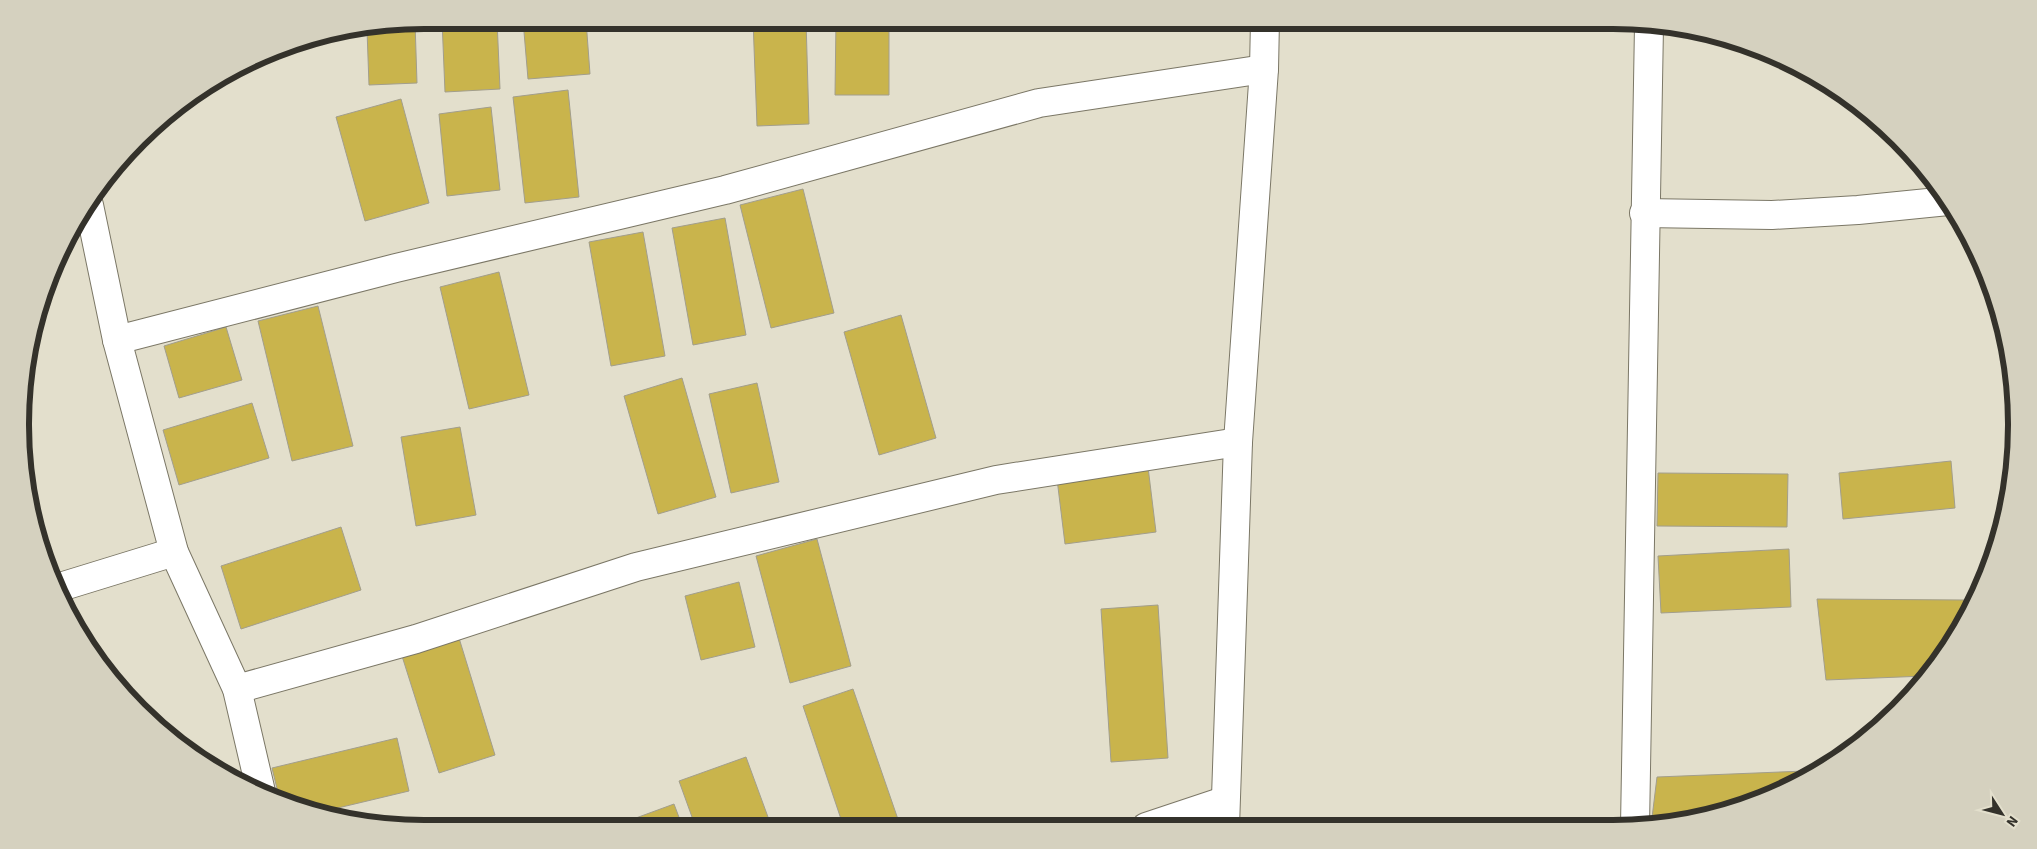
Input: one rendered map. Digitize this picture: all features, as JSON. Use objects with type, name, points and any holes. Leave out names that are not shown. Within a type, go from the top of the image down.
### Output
[{"type":"street","points":[[1189,820],[1225,814],[1238,442],[1264,69],[1265,29]]},
{"type":"street","points":[[1635,819],[1644,213],[1649,31]]},
{"type":"street","points":[[117,340],[396,268],[725,190],[1039,104],[1264,69]]},
{"type":"street","points":[[1644,213],[1772,215],[1940,203]]},
{"type":"street","points":[[90,214],[117,340],[174,552],[237,689],[259,784]]},
{"type":"street","points":[[237,689],[416,639],[636,567],[996,480],[1238,442]]},
{"type":"street","points":[[64,586],[174,552]]},
{"type":"building","points":[[415,29],[417,83],[369,85],[367,33]]},
{"type":"building","points":[[442,29],[497,29],[500,89],[445,92]]},
{"type":"building","points":[[524,29],[587,29],[590,74],[528,79]]},
{"type":"building","points":[[753,29],[806,29],[809,124],[757,126]]},
{"type":"building","points":[[836,29],[889,29],[889,95],[835,95]]},
{"type":"building","points":[[568,90],[579,197],[525,203],[513,97]]},
{"type":"building","points":[[401,99],[429,203],[365,221],[336,117]]},
{"type":"building","points":[[491,107],[500,190],[447,196],[439,114]]},
{"type":"building","points":[[803,189],[834,313],[771,328],[740,205]]},
{"type":"building","points":[[725,218],[746,335],[693,345],[672,228]]},
{"type":"building","points":[[643,232],[665,356],[611,366],[589,242]]},
{"type":"building","points":[[499,272],[529,395],[469,409],[440,287]]},
{"type":"building","points":[[318,306],[353,446],[292,461],[258,321]]},
{"type":"building","points":[[901,315],[936,438],[879,455],[844,332]]},
{"type":"building","points":[[226,327],[242,380],[179,398],[164,346]]},
{"type":"building","points":[[682,378],[716,497],[658,514],[624,396]]},
{"type":"building","points":[[757,383],[779,482],[731,493],[709,394]]},
{"type":"building","points":[[252,403],[269,458],[179,485],[163,430]]},
{"type":"building","points":[[460,427],[476,515],[416,526],[401,437]]},
{"type":"building","points":[[1951,461],[1955,508],[1843,519],[1839,473]]},
{"type":"building","points":[[1148,467],[1156,532],[1065,544],[1057,479]]},
{"type":"building","points":[[1658,473],[1788,474],[1787,527],[1657,526]]},
{"type":"building","points":[[341,527],[361,590],[241,629],[221,566]]},
{"type":"building","points":[[817,539],[851,666],[790,683],[756,556]]},
{"type":"building","points":[[1789,549],[1791,607],[1661,613],[1658,556]]},
{"type":"building","points":[[739,582],[755,647],[701,660],[685,596]]},
{"type":"building","points":[[1817,599],[1966,600],[1942,644],[1917,676],[1826,680]]},
{"type":"building","points":[[1158,605],[1168,758],[1111,762],[1101,609]]},
{"type":"building","points":[[459,638],[495,755],[439,773],[402,656]]},
{"type":"building","points":[[853,689],[898,820],[841,820],[803,706]]},
{"type":"building","points":[[397,738],[409,791],[332,809],[278,792],[272,768]]},
{"type":"building","points":[[746,757],[769,820],[693,820],[679,781]]},
{"type":"building","points":[[1802,771],[1764,790],[1715,807],[1690,813],[1652,818],[1657,777]]},
{"type":"building","points":[[674,804],[680,820],[630,820]]}]
